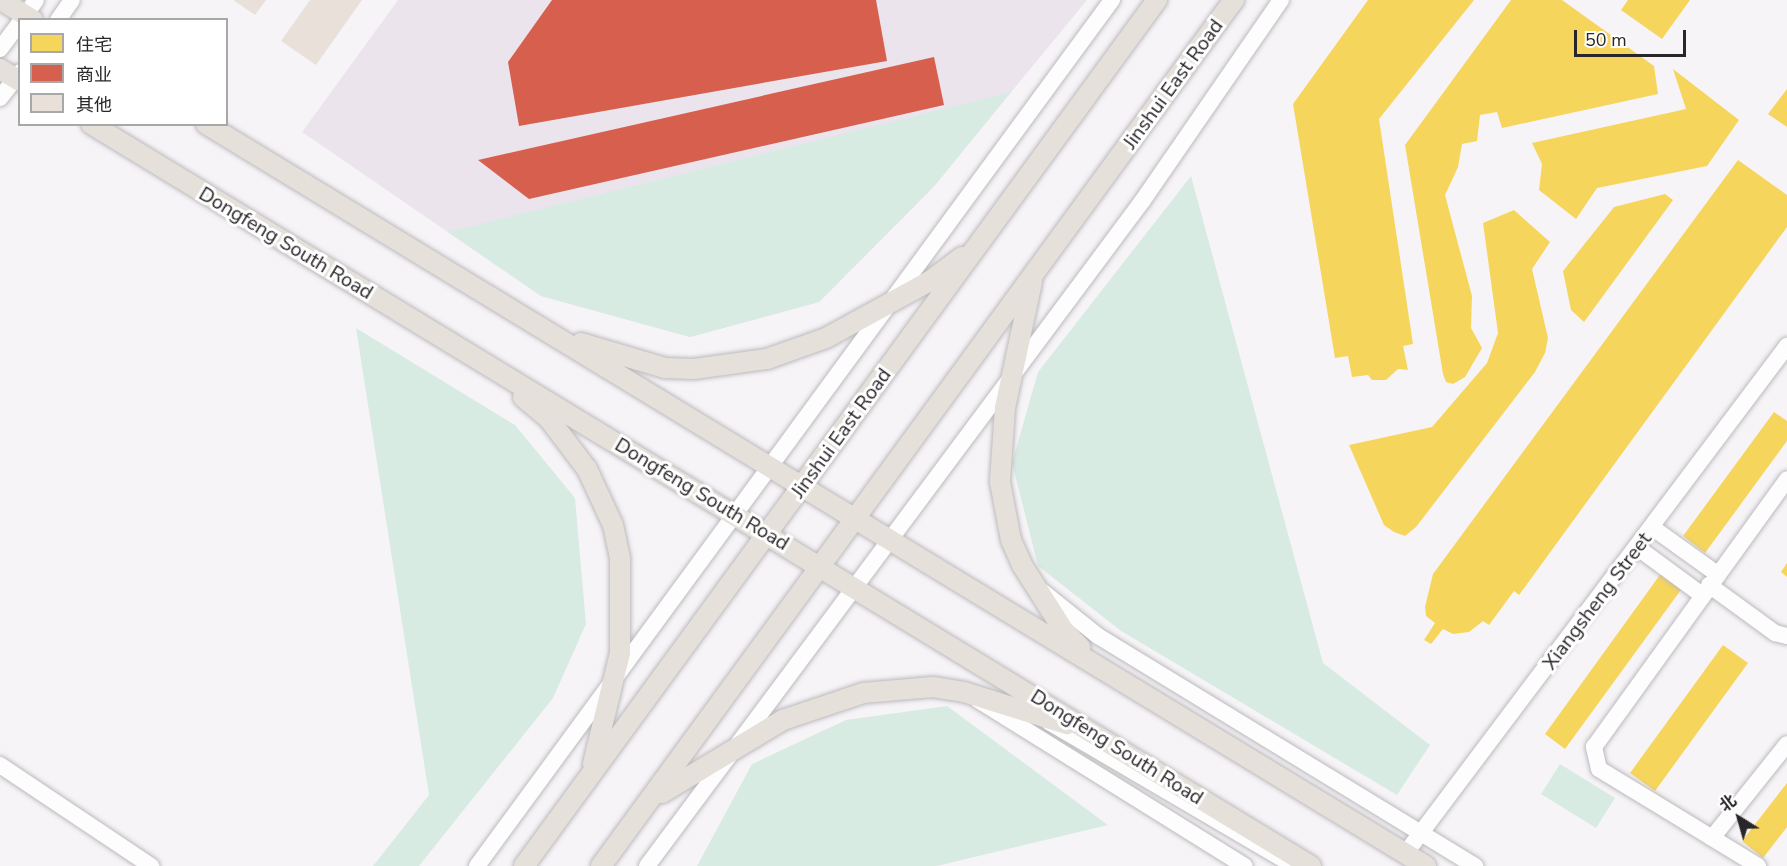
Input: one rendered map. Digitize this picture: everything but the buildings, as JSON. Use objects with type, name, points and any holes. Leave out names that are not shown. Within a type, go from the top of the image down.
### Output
[{"type":"main road","points":[[1,0],[27,15]]},
{"type":"main road","name":"Jinshui East Road","points":[[524,866],[1157,0]]},
{"type":"main road","name":"Jinshui East Road","points":[[601,866],[1234,0]]},
{"type":"main road","name":"Dongfeng South Road","points":[[94,126],[768,533],[1311,866]]},
{"type":"main road","points":[[209,126],[1425,866]]},
{"type":"main road","points":[[547,331],[634,361],[665,368],[694,369],[734,365],[793,350],[826,338],[930,281],[979,244]]},
{"type":"main road","points":[[1035,273],[1012,375],[999,455],[1000,482],[1011,540],[1034,585],[1064,631],[1106,671]]},
{"type":"main road","points":[[465,350],[549,419],[587,469],[603,498],[620,559],[623,617],[613,681],[587,781]]},
{"type":"main road","points":[[645,806],[734,747],[783,720],[840,698],[911,687],[964,692],[1090,731]]},
{"type":"street","points":[[59,18],[72,0]]},
{"type":"street","points":[[477,866],[895,299],[1112,0]]},
{"type":"street","points":[[647,866],[1143,200],[1281,0]]},
{"type":"street","points":[[0,49],[18,26]]},
{"type":"street","points":[[0,98],[13,75]]},
{"type":"street","name":"Xiangsheng Street","points":[[1405,854],[1638,548],[1787,346]]},
{"type":"street","points":[[1758,866],[1599,769],[1594,747],[1787,479]]},
{"type":"street","points":[[1653,528],[1709,585]]},
{"type":"street","points":[[1638,548],[1709,585],[1775,633],[1787,636]]},
{"type":"street","points":[[1034,585],[1098,636],[1475,866]]},
{"type":"street","points":[[942,639],[1039,715],[1290,864]]},
{"type":"street","points":[[964,692],[1245,866]]},
{"type":"street","points":[[1712,838],[1787,744]]},
{"type":"street","points":[[0,765],[152,866]]},
{"type":"shaded area","points":[[398,0],[1087,0],[928,193],[819,302],[690,337],[541,296],[302,132]]},
{"type":"green space","points":[[1011,92],[937,183],[819,302],[690,337],[541,296],[448,232]]},
{"type":"green space","points":[[1191,176],[1323,663],[1430,745],[1397,795],[1121,631],[1038,566],[1012,463],[1038,372]]},
{"type":"green space","points":[[356,328],[515,425],[575,498],[586,624],[553,698],[419,866],[373,866],[429,795]]},
{"type":"green space","points":[[947,706],[1108,825],[937,866],[697,866],[752,764],[846,720]]},
{"type":"green space","points":[[1560,764],[1615,798],[1596,828],[1541,794]]}]
